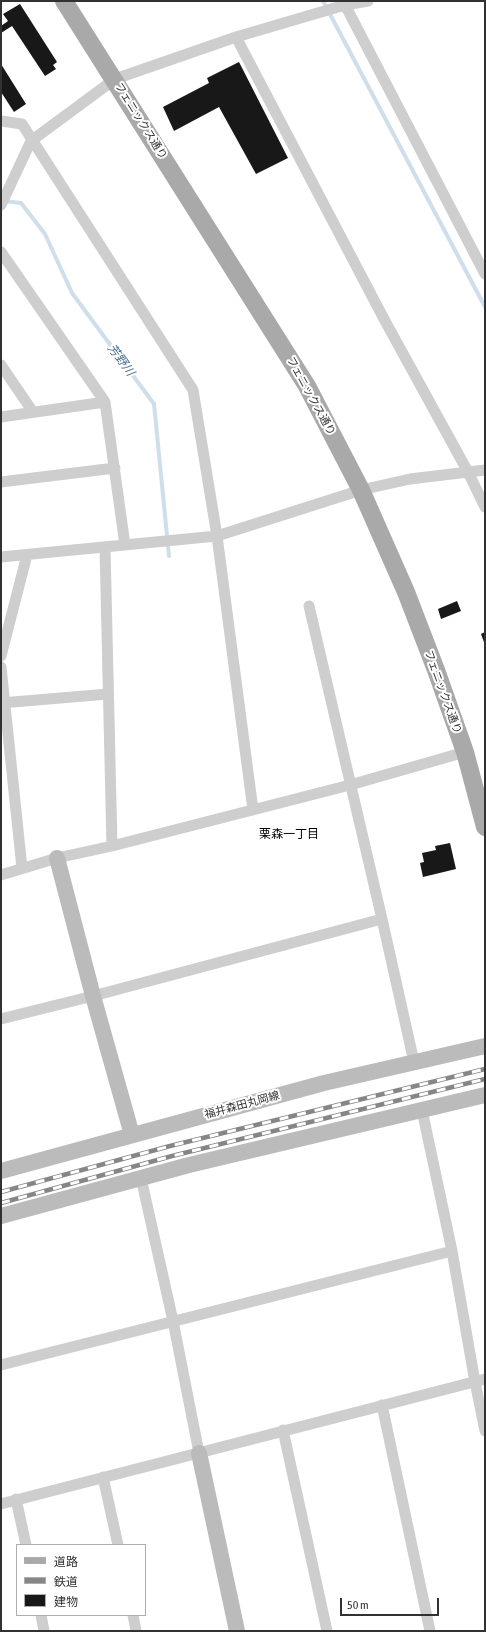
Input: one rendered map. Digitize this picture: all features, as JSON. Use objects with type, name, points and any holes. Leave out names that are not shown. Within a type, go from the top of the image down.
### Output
[{"type":"main road","name":"フェニックス通り","points":[[64,1],[115,79],[307,386],[361,490],[406,592],[436,670],[481,797],[485,827]]},
{"type":"main road","points":[[57,858],[93,996],[132,1135]]},
{"type":"main road","name":"福井森田丸岡線","points":[[1,1171],[324,1083],[485,1046]]},
{"type":"main road","points":[[1,1216],[141,1178],[485,1095]]},
{"type":"main road","points":[[199,1453],[237,1631]]},
{"type":"street","points":[[1,205],[5,186],[31,141],[115,79],[236,37],[344,3],[368,1]]},
{"type":"street","points":[[344,3],[485,274]]},
{"type":"street","points":[[236,37],[384,319],[468,472],[485,507]]},
{"type":"street","points":[[1,121],[22,124],[31,141],[192,390],[217,536],[253,810]]},
{"type":"street","points":[[1,252],[105,402],[125,545]]},
{"type":"street","points":[[1,365],[33,412]]},
{"type":"street","points":[[1,417],[105,402]]},
{"type":"street","points":[[1,482],[115,468]]},
{"type":"street","points":[[1,557],[217,536],[361,490],[410,479],[485,470]]},
{"type":"street","points":[[105,547],[112,846]]},
{"type":"street","points":[[1,656],[3,636],[27,555]]},
{"type":"street","points":[[309,606],[414,1062]]},
{"type":"street","points":[[1,667],[3,703],[22,868]]},
{"type":"street","points":[[3,703],[108,694]]},
{"type":"street","points":[[1,875],[57,858],[112,846],[350,785],[465,752]]},
{"type":"street","points":[[1,1019],[382,919]]},
{"type":"street","points":[[422,1110],[480,1380],[485,1431]]},
{"type":"street","points":[[141,1178],[173,1321],[199,1453]]},
{"type":"street","points":[[1,1365],[452,1251]]},
{"type":"street","points":[[1,1504],[480,1380]]},
{"type":"street","points":[[382,1405],[430,1631]]},
{"type":"street","points":[[283,1430],[328,1631]]},
{"type":"street","points":[[103,1477],[118,1544]]},
{"type":"street","points":[[16,1499],[26,1544]]},
{"type":"street","points":[[41,1616],[44,1631]]},
{"type":"street","points":[[133,1616],[136,1631]]},
{"type":"building","points":[[20,4],[57,62],[53,65],[56,69],[45,76],[12,26],[1,33],[1,26],[8,21],[3,14]]},
{"type":"building","points":[[239,62],[288,158],[256,174],[219,107],[174,131],[163,107],[209,83],[207,78]]},
{"type":"building","points":[[1,64],[26,104],[14,112],[1,92]]},
{"type":"building","points":[[457,601],[461,611],[441,619],[438,609]]},
{"type":"building","points":[[485,632],[485,645],[481,634]]},
{"type":"building","points":[[450,843],[456,869],[423,877],[420,863],[424,862],[422,853],[436,850],[435,846]]},
{"type":"waterway","points":[[323,1],[485,307]]},
{"type":"waterway","name":"芳野川","points":[[4,201],[21,203],[45,234],[72,293],[154,404],[169,556]]},
{"type":"railway","points":[[1,1192],[170,1146],[485,1069]]},
{"type":"railway","points":[[1,1203],[172,1156],[485,1079]]},
{"type":"district","name":"栗森一丁目","points":[[289,834]]}]
